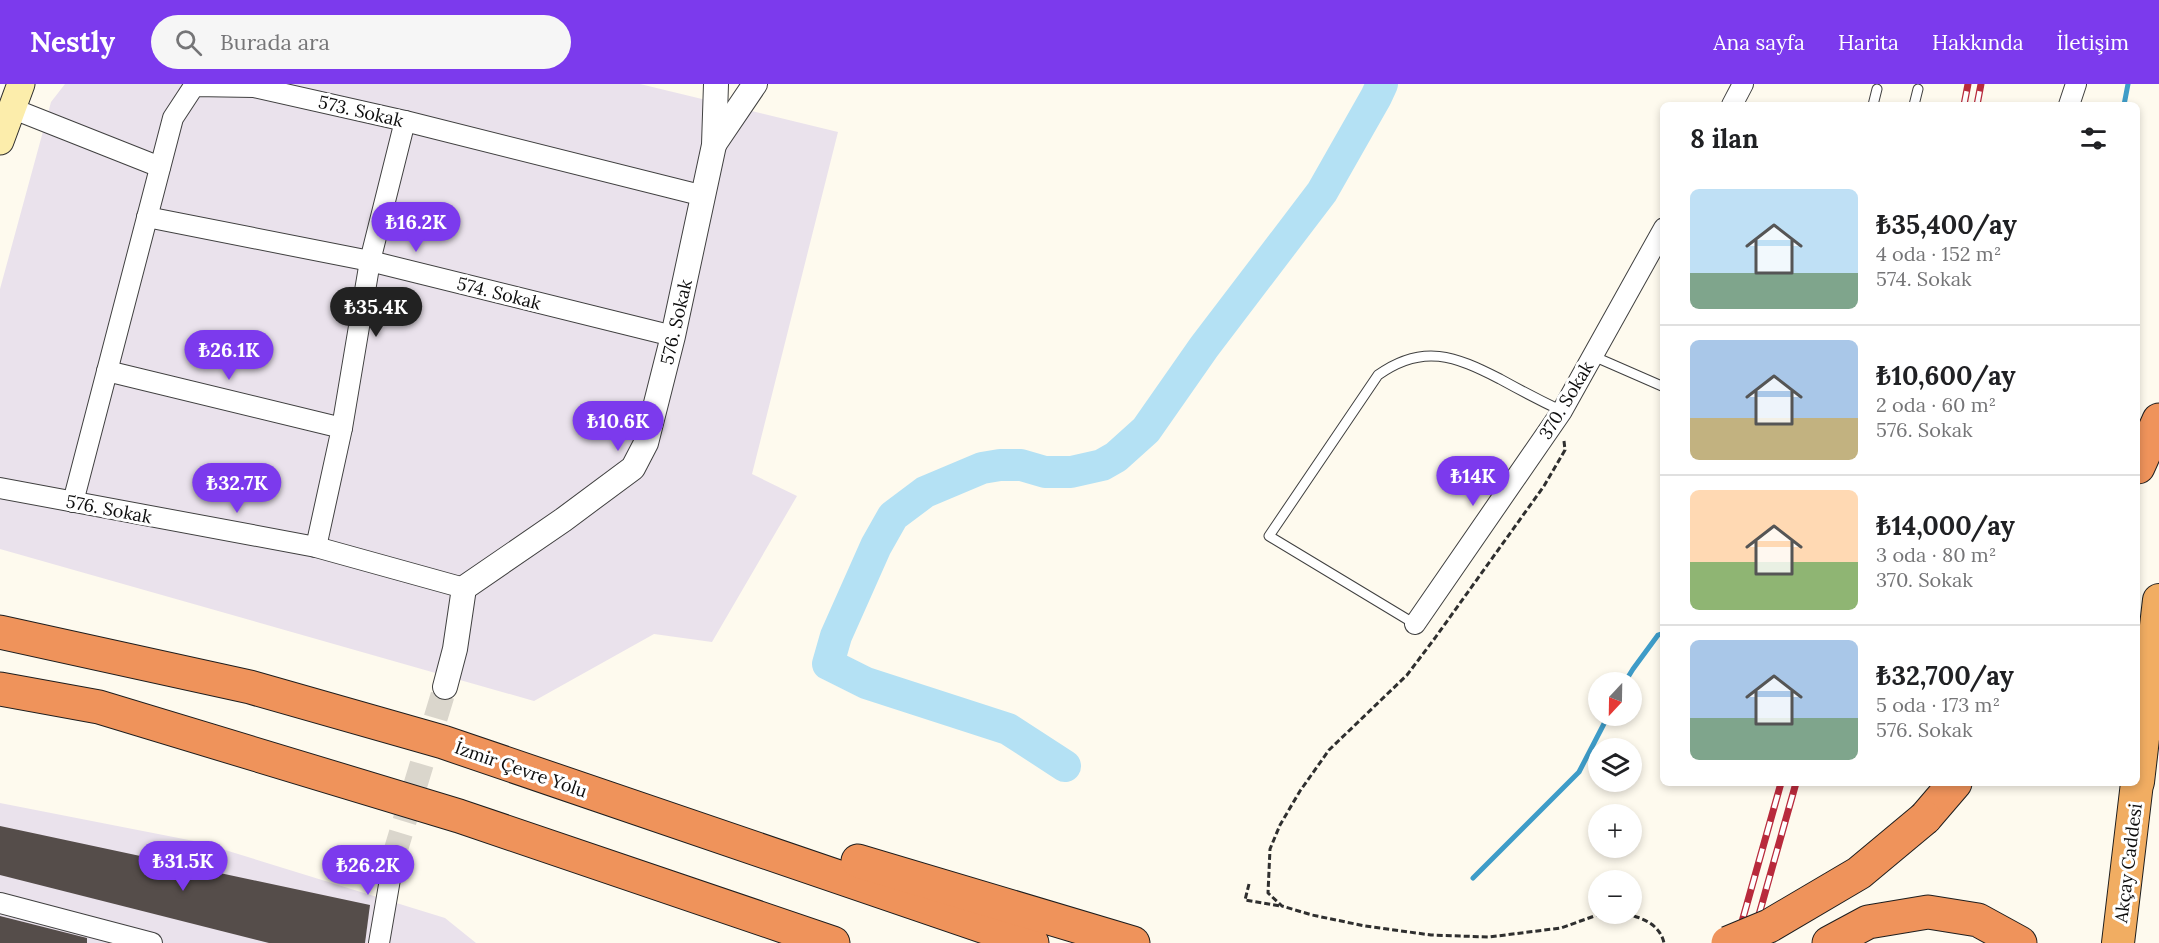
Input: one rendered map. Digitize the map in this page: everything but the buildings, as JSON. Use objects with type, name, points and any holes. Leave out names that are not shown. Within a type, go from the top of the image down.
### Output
[{"type":"highway","points":[[2140,463],[2159,420]]},
{"type":"highway","name":"Akçay Caddesi","points":[[2140,757],[2159,600]]},
{"type":"highway","name":"İzmir Çevre Yolu","points":[[0,632],[250,687],[443,742],[1032,943]]},
{"type":"highway","points":[[0,689],[99,707],[448,812],[833,943]]},
{"type":"highway","points":[[1728,943],[1769,926],[1859,873],[1925,819],[1952,786]]},
{"type":"highway","name":"Akçay Caddesi","points":[[2118,943],[2137,786]]},
{"type":"highway","points":[[572,787],[703,814],[1132,943]]},
{"type":"highway","points":[[1829,943],[1868,922],[1928,912],[1978,920],[2020,943]]},
{"type":"main road","points":[[0,141],[16,96]]},
{"type":"street","points":[[714,145],[716,84]]},
{"type":"street","points":[[714,145],[755,84]]},
{"type":"street","points":[[1734,102],[1743,84]]},
{"type":"street","points":[[2070,102],[2076,84]]},
{"type":"street","name":"573. Sokak","points":[[73,502],[173,118],[194,86],[254,87],[405,121],[704,196]]},
{"type":"street","points":[[16,96],[160,167]]},
{"type":"street","points":[[316,547],[342,428],[370,261],[405,121]]},
{"type":"street","name":"576. Sokak","points":[[0,488],[316,547],[464,588],[563,520],[633,468],[646,443],[673,336],[714,145]]},
{"type":"street","name":"574. Sokak","points":[[147,218],[370,261],[673,336]]},
{"type":"street","name":"370. Sokak","points":[[1415,624],[1562,411],[1660,235]]},
{"type":"street","points":[[107,371],[342,428]]},
{"type":"street","points":[[445,687],[455,649],[464,588]]},
{"type":"street","points":[[380,943],[394,856]]},
{"type":"street","points":[[0,903],[106,937],[152,943]]},
{"type":"lane","points":[[1874,102],[1877,89]]},
{"type":"lane","points":[[1915,102],[1918,89]]},
{"type":"lane","points":[[1593,356],[1660,385]]},
{"type":"lane","points":[[1415,624],[1269,536],[1378,375],[1412,358],[1450,357],[1475,366],[1562,411]]},
{"type":"path","points":[[1282,906],[1268,893],[1270,849],[1280,825],[1329,750],[1407,675],[1544,486],[1565,450],[1562,411]]},
{"type":"path","points":[[1249,884],[1245,900],[1282,906],[1365,926],[1431,935],[1489,937],[1561,928],[1588,918]]},
{"type":"path","points":[[1642,919],[1651,922],[1663,937],[1664,943]]},
{"type":"shaded area","points":[[65,84],[640,84],[838,132],[752,474],[797,496],[712,642],[654,634],[534,701],[0,549],[0,289],[51,102]]},
{"type":"shaded area","points":[[0,803],[199,842],[445,918],[476,943],[0,943]]},
{"type":"waterway","points":[[1065,766],[1008,729],[866,683],[828,664],[836,636],[876,546],[893,516],[925,492],[982,468],[1000,465],[1021,465],[1045,472],[1071,472],[1102,465],[1116,457],[1146,430],[1204,347],[1322,192],[1382,84]]},
{"type":"waterway","points":[[2125,102],[2128,84]]},
{"type":"waterway","points":[[1631,672],[1660,634]]},
{"type":"waterway","points":[[1473,878],[1579,772],[1603,726]]},
{"type":"tunnel","points":[[394,856],[445,687]]},
{"type":"railway","points":[[1965,102],[1968,84]]},
{"type":"railway","points":[[1978,102],[1981,84]]},
{"type":"railway","points":[[1736,943],[1780,786]]},
{"type":"railway","points":[[1751,943],[1795,786]]}]
